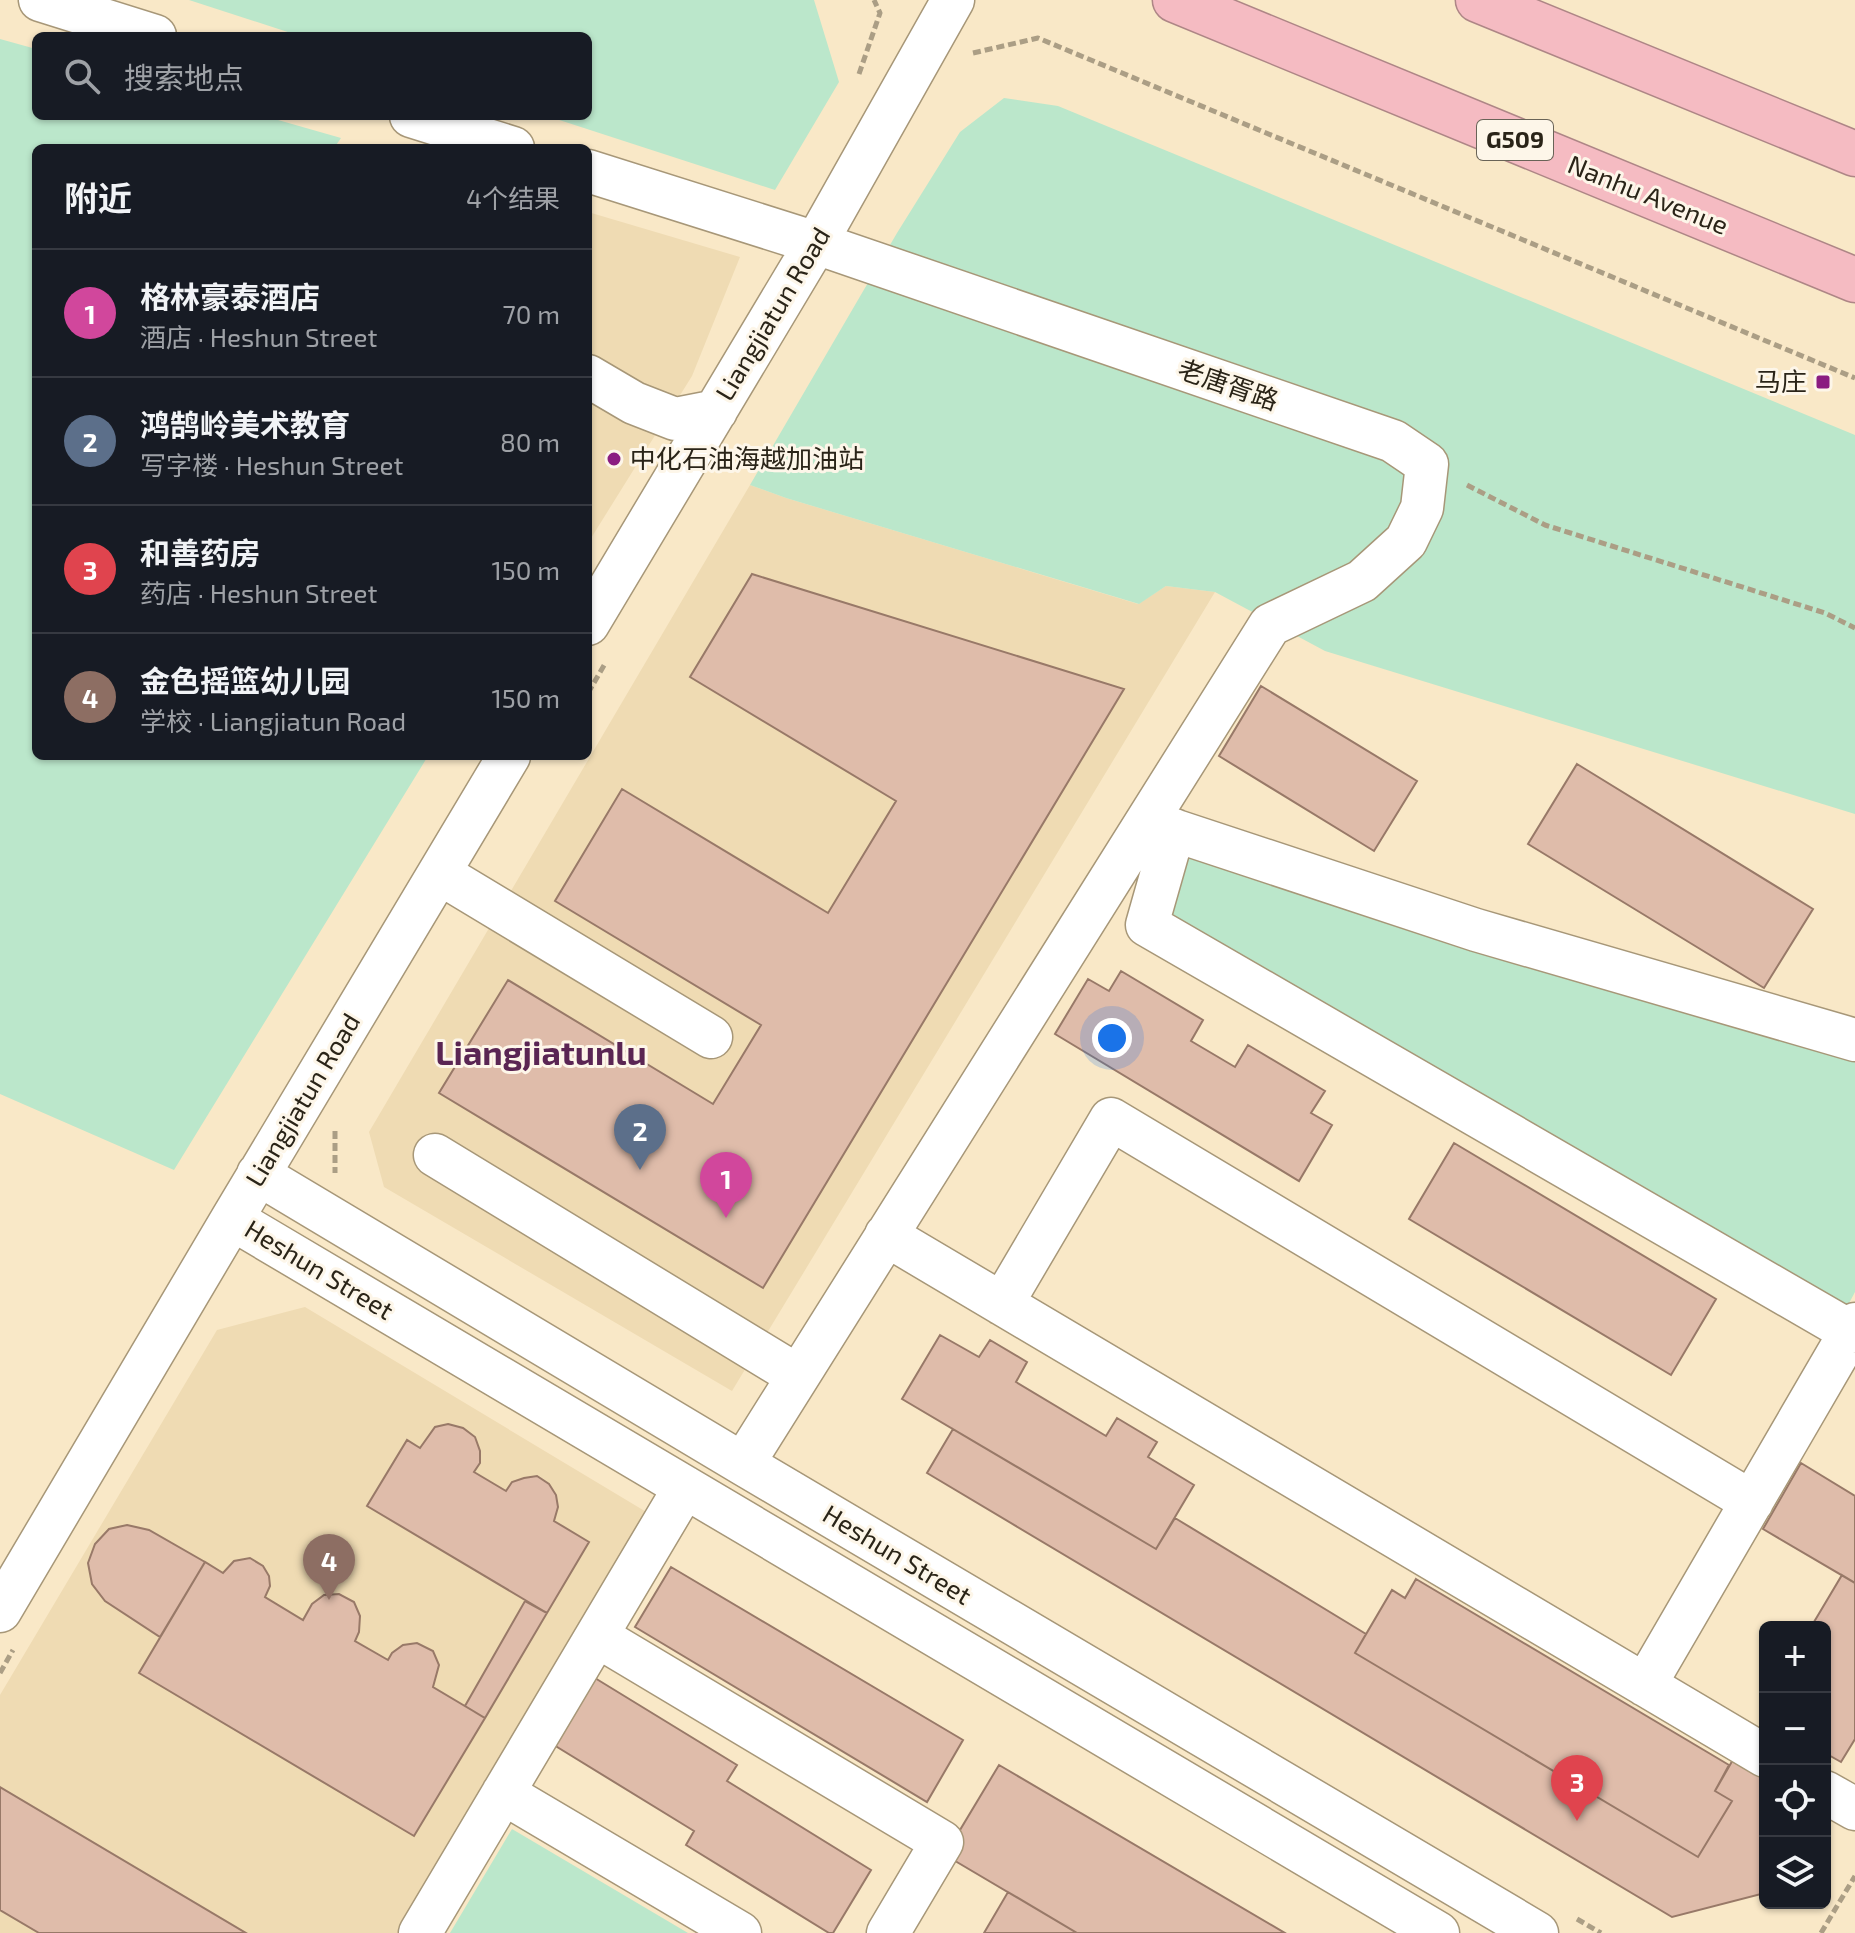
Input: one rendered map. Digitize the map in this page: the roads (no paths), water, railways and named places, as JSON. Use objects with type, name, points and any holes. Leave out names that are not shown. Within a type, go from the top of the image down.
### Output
[{"type":"highway","name":"Nanhu Avenue","points":[[1175,0],[1855,280]]},
{"type":"highway","points":[[1478,0],[1855,154]]},
{"type":"street","points":[[40,0],[142,32]]},
{"type":"street","name":"Liangjiatun Road","points":[[592,617],[816,243],[953,0]]},
{"type":"street","points":[[424,120],[500,144]]},
{"type":"street","name":"老唐胥路","points":[[592,172],[816,243],[1393,441],[1427,464],[1422,508],[1406,541],[1362,581],[1270,625],[1161,826]]},
{"type":"street","points":[[592,380],[634,403],[675,419],[716,411]]},
{"type":"street","name":"Liangjiatun Road","points":[[0,1611],[507,760]]},
{"type":"street","points":[[1161,826],[1476,930],[1855,1040]]},
{"type":"street","points":[[743,1464],[886,1235],[1161,826]]},
{"type":"street","points":[[1161,826],[1147,925],[1853,1328],[1645,1685]]},
{"type":"street","points":[[439,873],[711,1037]]},
{"type":"street","points":[[1002,1304],[1111,1119],[1752,1502]]},
{"type":"street","points":[[435,1155],[798,1376]]},
{"type":"street","name":"Heshun Street","points":[[258,1174],[1537,1933]]},
{"type":"street","name":"Heshun Street","points":[[232,1219],[1438,1933]]},
{"type":"street","points":[[886,1235],[1759,1752]]},
{"type":"street","points":[[420,1933],[685,1487]]},
{"type":"street","points":[[597,1636],[942,1842],[888,1933]]},
{"type":"street","points":[[503,1793],[740,1933]]},
{"type":"street","points":[[1831,1795],[1855,1809]]},
{"type":"place","name":"马庄","points":[[1823,382]]},
{"type":"place","name":"中化石油海越加油站","points":[[614,459]]},
{"type":"place","name":"鸿鹄岭美术教育","points":[[640,1170]]},
{"type":"place","name":"格林豪泰酒店","points":[[726,1218]]},
{"type":"place","name":"金色摇篮幼儿园","points":[[329,1600]]},
{"type":"place","name":"和善药房","points":[[1577,1821]]},
{"type":"district","name":"Liangjiatunlu","points":[[541,1053]]}]
